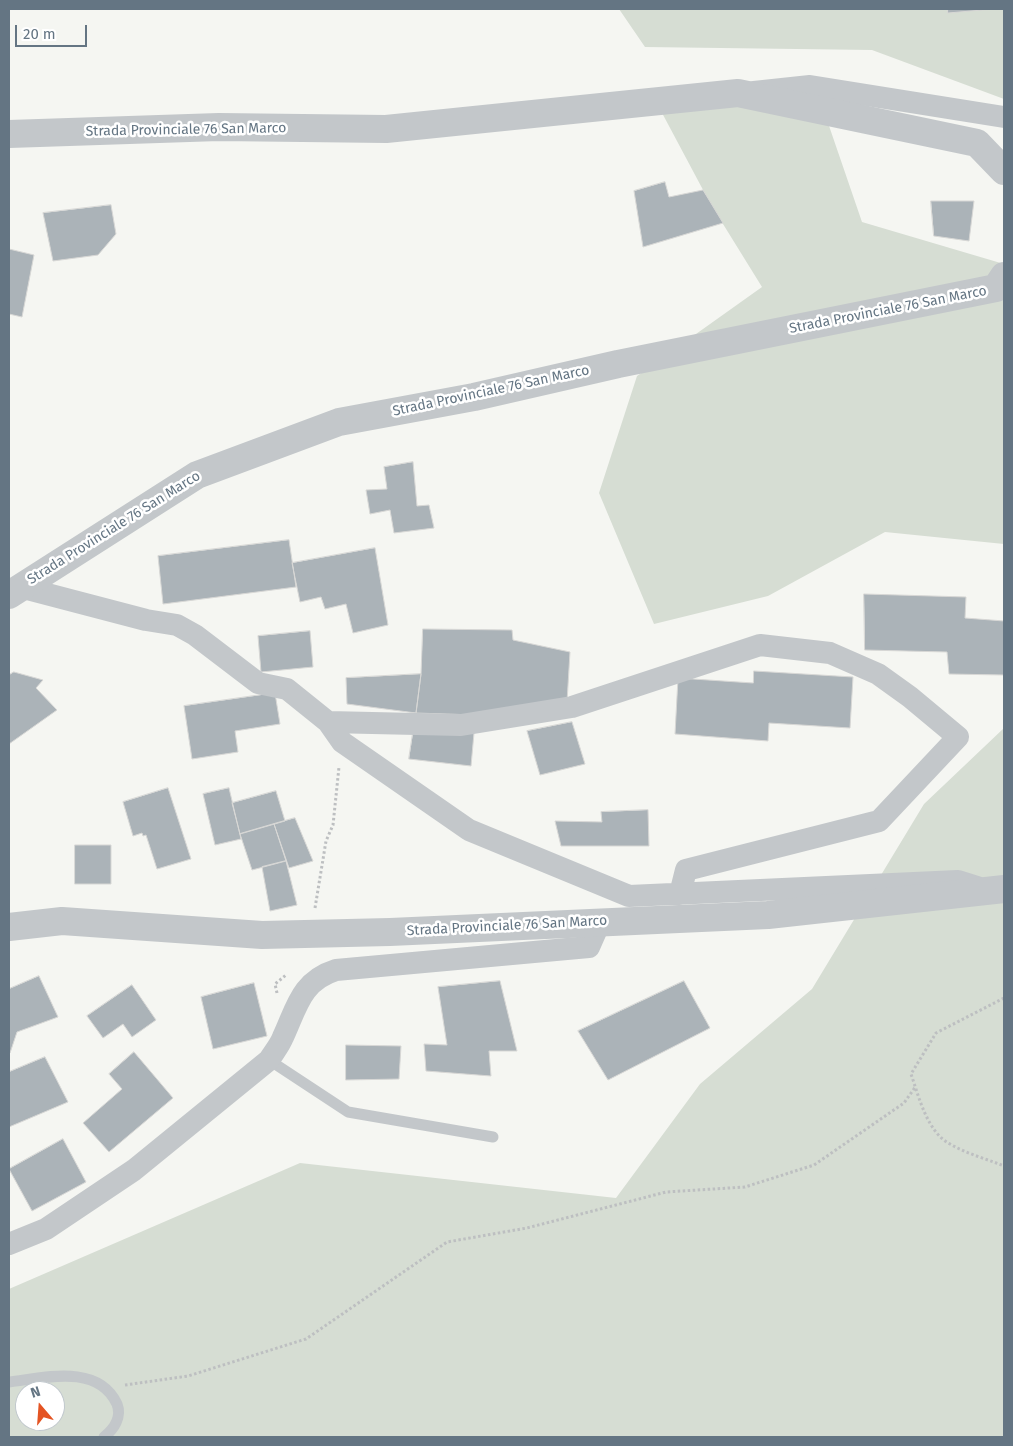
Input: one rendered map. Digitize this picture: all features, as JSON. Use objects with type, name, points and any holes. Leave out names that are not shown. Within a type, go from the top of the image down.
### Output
[{"type":"street","points":[[738,93],[810,86],[1004,116]]},
{"type":"street","name":"Strada Provinciale 76 San Marco","points":[[9,134],[219,127],[386,129],[738,93],[976,143],[1004,171]]},
{"type":"street","name":"Strada Provinciale 76 San Marco","points":[[14,591],[197,475],[339,422],[474,397],[618,364],[996,288],[1004,276]]},
{"type":"street","points":[[14,591],[177,625],[195,635],[258,683],[287,689],[328,722],[342,742],[469,830],[629,896],[958,881],[997,890]]},
{"type":"street","points":[[328,722],[461,726],[572,707],[760,645],[830,653],[878,674],[910,697],[958,737],[879,821],[686,870],[680,894]]},
{"type":"street","name":"Strada Provinciale 76 San Marco","points":[[9,926],[62,922],[262,935],[312,934],[768,915],[997,890]]},
{"type":"street","points":[[9,1244],[46,1229],[134,1170],[269,1060],[282,1040],[301,996],[319,977],[336,970],[589,947],[600,922]]},
{"type":"lane","points":[[269,1060],[348,1112],[493,1137]]},
{"type":"lane","points":[[9,1382],[69,1375],[91,1379],[105,1388],[113,1397],[118,1407],[118,1421],[111,1432],[104,1437]]},
{"type":"path","points":[[312,934],[326,841],[333,825],[342,742]]},
{"type":"path","points":[[291,971],[275,984],[277,994],[301,996]]},
{"type":"path","points":[[1004,998],[936,1033],[912,1074],[926,1114],[935,1130],[949,1144],[1004,1166]]},
{"type":"path","points":[[105,1388],[188,1376],[306,1339],[447,1242],[527,1228],[666,1192],[745,1187],[814,1165],[904,1103],[916,1086]]},
{"type":"shaded area","points":[[619,9],[1004,9],[1004,99],[872,50],[645,47]]},
{"type":"shaded area","points":[[727,104],[827,120],[862,222],[1004,264],[1004,544],[885,532],[768,596],[654,624],[599,493],[637,376],[762,287],[710,203],[661,111]]},
{"type":"shaded area","points":[[1004,728],[1004,1437],[9,1437],[9,1289],[300,1163],[616,1198],[700,1084],[812,989],[924,804]]},
{"type":"building","points":[[948,9],[994,9],[948,13]]},
{"type":"building","points":[[665,182],[669,197],[703,190],[723,223],[643,247],[634,191]]},
{"type":"building","points":[[931,201],[974,201],[969,241],[934,236]]},
{"type":"building","points":[[111,205],[116,234],[98,255],[53,261],[43,213]]},
{"type":"building","points":[[9,249],[34,255],[22,317],[9,314]]},
{"type":"building","points":[[413,462],[417,506],[429,505],[434,528],[394,533],[390,510],[370,514],[366,490],[387,489],[384,467]]},
{"type":"building","points":[[289,540],[296,587],[163,604],[158,556]]},
{"type":"building","points":[[375,548],[388,625],[353,633],[346,604],[325,609],[321,597],[300,602],[292,563]]},
{"type":"building","points":[[864,594],[966,597],[965,618],[1004,621],[1004,675],[949,674],[947,652],[865,650]]},
{"type":"building","points":[[423,629],[512,630],[513,640],[570,652],[567,702],[475,715],[416,713],[421,674]]},
{"type":"building","points":[[310,631],[313,667],[261,672],[258,636]]},
{"type":"building","points":[[754,671],[853,677],[850,728],[769,723],[768,741],[675,734],[678,678],[753,683]]},
{"type":"building","points":[[14,672],[43,680],[36,688],[57,710],[9,744],[9,675]]},
{"type":"building","points":[[421,674],[416,713],[347,704],[346,678]]},
{"type":"building","points":[[275,693],[280,724],[235,731],[238,752],[192,759],[184,706]]},
{"type":"building","points":[[572,722],[585,764],[540,775],[527,731]]},
{"type":"building","points":[[413,733],[474,733],[471,766],[409,759]]},
{"type":"building","points":[[168,788],[191,859],[157,869],[146,835],[143,836],[142,833],[133,836],[123,802]]},
{"type":"building","points":[[229,788],[241,839],[215,845],[203,794]]},
{"type":"building","points":[[276,791],[285,821],[240,834],[232,803]]},
{"type":"building","points":[[648,810],[649,846],[561,846],[555,821],[602,822],[601,812]]},
{"type":"building","points":[[295,818],[313,861],[289,868],[274,824]]},
{"type":"building","points":[[274,824],[286,861],[252,870],[240,834]]},
{"type":"building","points":[[75,845],[111,845],[111,884],[75,884]]},
{"type":"building","points":[[286,861],[297,905],[270,911],[262,867]]},
{"type":"building","points":[[39,976],[58,1017],[17,1032],[9,1053],[9,989]]},
{"type":"building","points":[[500,981],[517,1051],[489,1051],[491,1076],[426,1071],[424,1044],[447,1045],[438,987]]},
{"type":"building","points":[[684,981],[710,1028],[608,1080],[578,1031]]},
{"type":"building","points":[[254,983],[267,1036],[213,1049],[201,997]]},
{"type":"building","points":[[132,985],[156,1020],[132,1037],[123,1024],[103,1038],[87,1016]]},
{"type":"building","points":[[346,1045],[401,1046],[399,1079],[346,1080]]},
{"type":"building","points":[[134,1052],[173,1098],[109,1152],[83,1123],[122,1089],[109,1074]]},
{"type":"building","points":[[45,1057],[68,1102],[9,1127],[9,1072]]},
{"type":"building","points":[[63,1139],[86,1182],[32,1211],[9,1169]]}]
